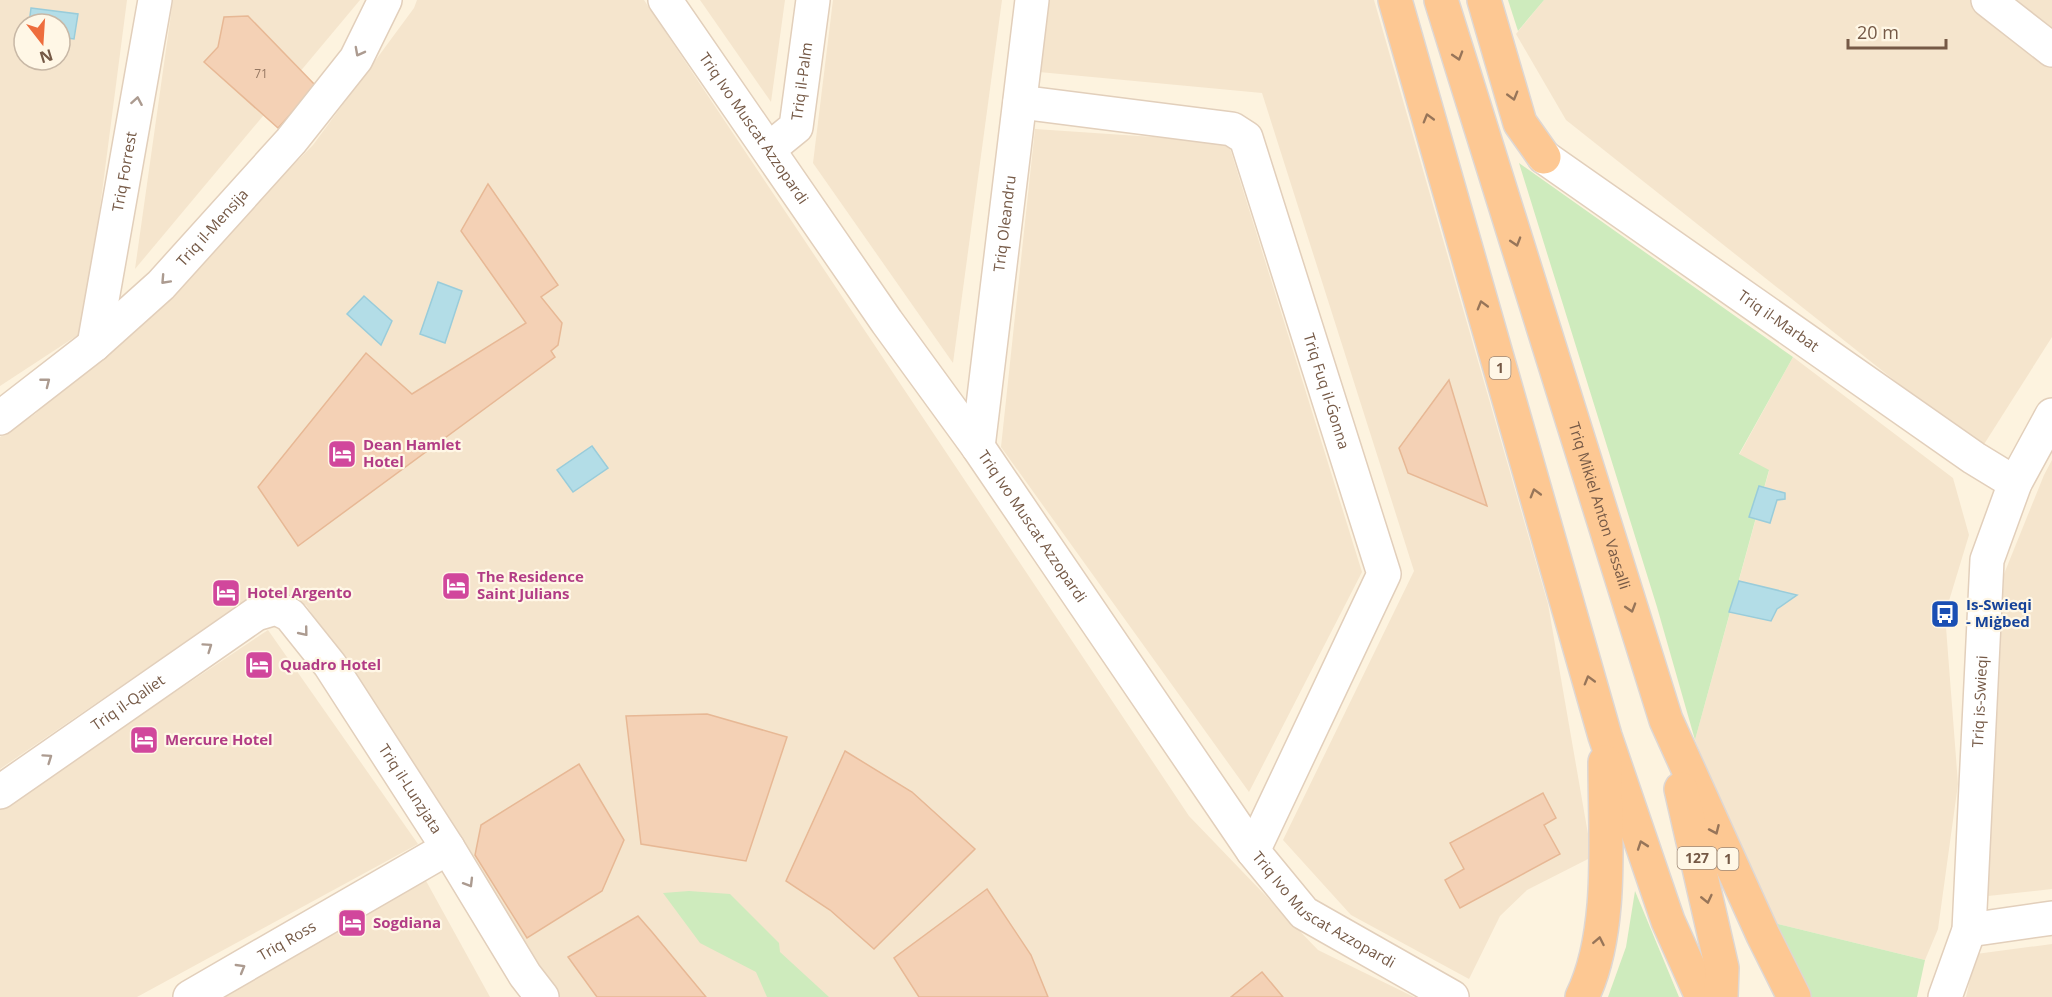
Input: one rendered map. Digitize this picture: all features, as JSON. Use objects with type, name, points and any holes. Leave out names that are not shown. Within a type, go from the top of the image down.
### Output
[{"type":"highway","name":"1","points":[[1395,0],[1605,736]]},
{"type":"highway","name":"Triq Mikiel Anton Vassalli","points":[[1441,0],[1666,720],[1758,924],[1794,997]]},
{"type":"highway","points":[[1485,0],[1520,123],[1544,157]]},
{"type":"highway","name":"127","points":[[1666,720],[1722,968],[1721,997]]},
{"type":"highway","points":[[1582,997],[1599,943],[1604,908],[1605,736]]},
{"type":"highway","points":[[1605,736],[1668,921],[1702,997]]},
{"type":"street","name":"Triq Forrest","points":[[94,345],[155,0]]},
{"type":"street","name":"Triq il-Mensija","points":[[0,418],[94,345],[161,285],[291,141],[357,59],[385,0]]},
{"type":"street","name":"Triq Ivo Muscat Azzopardi","points":[[665,0],[887,322],[978,447],[1253,852],[1304,913],[1452,997]]},
{"type":"street","name":"Triq il-Palm","points":[[768,149],[796,127],[813,0]]},
{"type":"street","name":"Triq Oleandru","points":[[978,447],[1032,0]]},
{"type":"street","points":[[1988,0],[2052,50]]},
{"type":"street","name":"Triq Fuq il-Ġonna","points":[[1020,102],[1232,129],[1246,138],[1384,574],[1253,852]]},
{"type":"street","name":"Triq il-Marbat","points":[[1544,157],[1964,452],[2015,483]]},
{"type":"street","name":"Triq is-Swieqi","points":[[1945,997],[1969,930],[1987,560],[2015,483],[2052,415]]},
{"type":"street","name":"Triq il-Lunzjata","points":[[256,614],[276,608],[290,615],[330,665],[448,848],[525,975],[542,997]]},
{"type":"street","name":"Triq il-Qaliet","points":[[0,792],[256,614]]},
{"type":"street","name":"Triq Ross","points":[[190,997],[448,848]]},
{"type":"street","points":[[1969,930],[2052,918]]},
{"type":"shaded area","points":[[0,0],[127,0],[84,331],[0,386]]},
{"type":"shaded area","points":[[173,0],[360,0],[135,269]]},
{"type":"shaded area","points":[[417,0],[644,0],[1189,816],[1318,950],[1414,997],[557,997],[438,805],[306,605],[261,590],[0,769],[0,437],[35,414],[136,324],[313,145],[414,8]]},
{"type":"shaded area","points":[[700,0],[785,0],[771,102]]},
{"type":"shaded area","points":[[833,0],[1002,0],[953,363],[813,163]]},
{"type":"shaded area","points":[[1048,0],[1374,0],[1548,604],[1592,857],[1527,890],[1500,916],[1469,979],[1351,915],[1283,840],[1414,571],[1262,93],[1039,72]]},
{"type":"shaded area","points":[[1544,0],[2052,0],[2052,337],[1981,449],[1566,120],[1516,34]]},
{"type":"shaded area","points":[[1035,129],[1228,142],[1362,572],[1249,792],[1001,447]]},
{"type":"shaded area","points":[[1793,357],[1953,478],[1969,535],[1945,614],[1958,784],[1938,929],[1925,960],[1770,922],[1695,740],[1769,471],[1739,455]]},
{"type":"shaded area","points":[[2052,460],[2052,889],[1988,896],[2004,574]]},
{"type":"shaded area","points":[[268,630],[418,844],[137,997],[0,997],[0,809]]},
{"type":"shaded area","points":[[425,879],[490,997],[222,997]]},
{"type":"shaded area","points":[[2052,944],[2052,997],[1966,997],[1976,954]]},
{"type":"green space","points":[[1508,0],[1544,0],[1518,31]]},
{"type":"green space","points":[[1519,163],[1793,357],[1739,454],[1769,470],[1695,740],[1657,607]]},
{"type":"green space","points":[[689,891],[730,894],[779,943],[780,952],[829,997],[767,997],[756,972],[700,943],[663,893]]},
{"type":"green space","points":[[1635,891],[1679,997],[1608,997],[1626,947]]},
{"type":"green space","points":[[1770,922],[1925,960],[1917,997],[1807,997]]},
{"type":"water","points":[[31,8],[62,12],[30,12]]},
{"type":"water","points":[[72,13],[78,14],[74,39],[72,39]]},
{"type":"water","points":[[438,282],[462,291],[445,343],[420,334]]},
{"type":"water","points":[[364,296],[392,321],[381,345],[347,314]]},
{"type":"water","points":[[592,446],[608,468],[573,492],[557,470]]},
{"type":"water","points":[[1759,486],[1785,493],[1785,499],[1777,500],[1770,523],[1749,517]]},
{"type":"water","points":[[1739,581],[1797,595],[1777,609],[1771,621],[1729,612]]},
{"type":"building","points":[[248,16],[316,86],[278,128],[204,62],[218,47],[224,17]]},
{"type":"building","points":[[488,184],[558,285],[541,297],[562,323],[558,345],[551,351],[555,357],[298,546],[258,487],[366,353],[412,394],[526,323],[461,231]]},
{"type":"building","points":[[1449,380],[1487,506],[1408,473],[1399,448]]},
{"type":"building","points":[[707,714],[787,737],[746,861],[641,844],[626,716]]},
{"type":"building","points":[[845,751],[912,792],[975,849],[874,949],[830,910],[786,881]]},
{"type":"building","points":[[579,764],[624,840],[602,891],[527,938],[475,855],[481,825]]},
{"type":"building","points":[[1543,793],[1556,818],[1544,825],[1560,854],[1460,908],[1445,880],[1464,869],[1450,843]]},
{"type":"building","points":[[987,889],[1031,955],[1048,997],[919,997],[894,958]]},
{"type":"building","points":[[638,916],[706,997],[597,997],[568,957]]},
{"type":"building","points":[[1262,972],[1283,997],[1231,997]]},
{"type":"place","name":"Dean Hamlet Hotel","points":[[342,454]]},
{"type":"place","name":"The Residence Saint Julians","points":[[456,586]]},
{"type":"place","name":"Hotel Argento","points":[[226,593]]},
{"type":"place","name":"Is-Swieqi - Miġbed","points":[[1945,614]]},
{"type":"place","name":"Quadro Hotel","points":[[259,665]]},
{"type":"place","name":"Mercure Hotel","points":[[144,740]]},
{"type":"place","name":"Sogdiana","points":[[352,923]]}]
